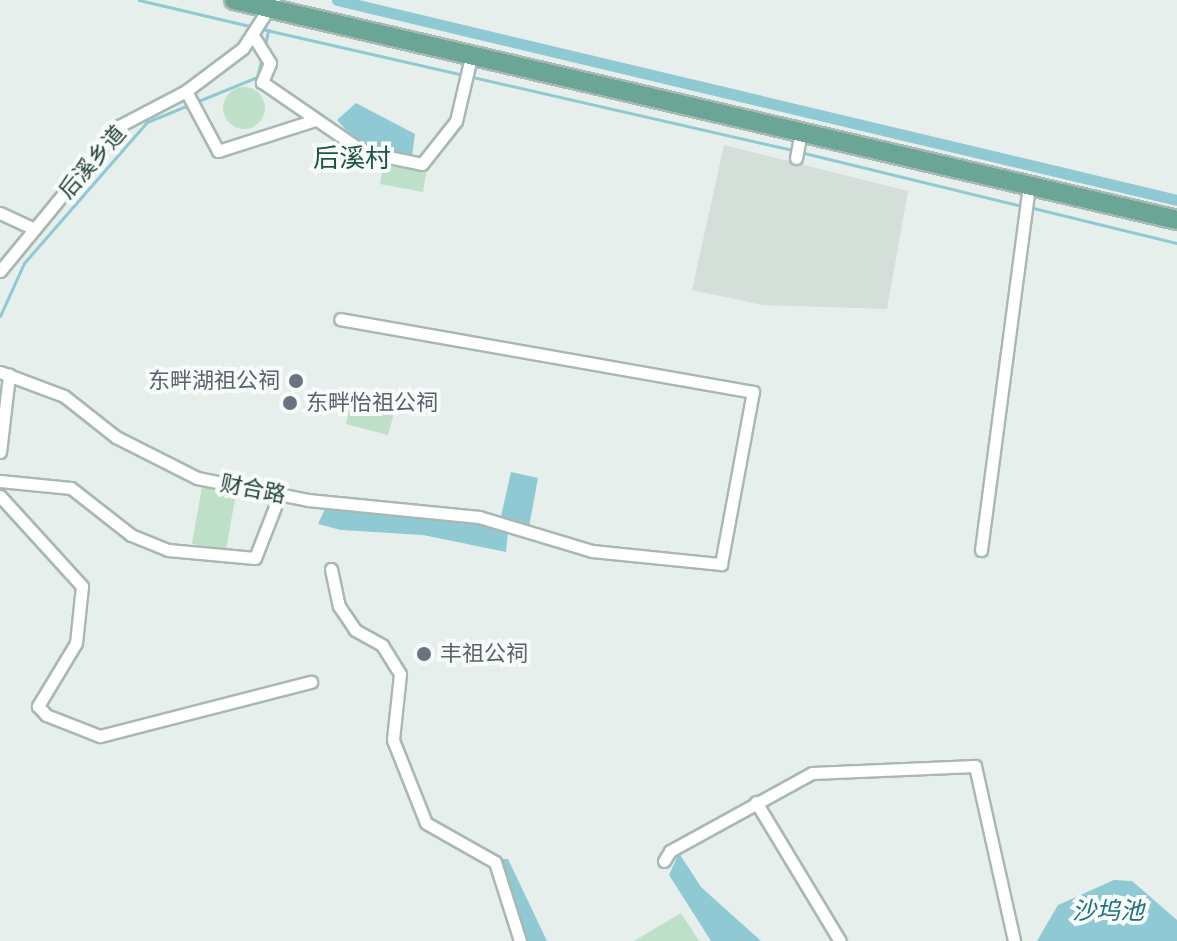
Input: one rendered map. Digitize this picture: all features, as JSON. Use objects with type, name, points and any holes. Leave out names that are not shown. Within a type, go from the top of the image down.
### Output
[{"type":"main road","points":[[234,0],[470,61],[1028,193],[1177,220]]},
{"type":"street","name":"后溪乡道","points":[[2,271],[119,126],[189,100],[252,33],[267,9]]},
{"type":"street","points":[[252,33],[263,52],[262,82],[364,152],[422,164],[456,121],[470,61]]},
{"type":"street","points":[[189,100],[218,151],[315,120]]},
{"type":"street","points":[[796,158],[800,138]]},
{"type":"street","points":[[981,550],[1028,193]]},
{"type":"street","points":[[0,213],[34,229]]},
{"type":"street","name":"财合路","points":[[4,373],[64,396],[116,437],[197,478],[280,494],[479,517],[530,536],[721,564],[753,392],[340,319]]},
{"type":"street","points":[[0,452],[4,373]]},
{"type":"street","points":[[0,481],[71,488],[131,535],[168,550],[255,558],[280,494]]},
{"type":"street","points":[[0,496],[82,586],[76,643],[38,706],[46,715],[100,736],[311,682]]},
{"type":"street","points":[[331,569],[347,618],[382,645],[400,674],[393,740],[426,823],[495,862],[520,941]]},
{"type":"street","points":[[664,861],[670,851],[812,773],[975,766],[1014,941]]},
{"type":"street","points":[[756,802],[840,941]]},
{"type":"shaded area","points":[[724,145],[908,191],[887,309],[763,305],[692,290]]},
{"type":"green space","points":[[244,87],[259,93],[265,108],[259,123],[244,129],[229,123],[223,108],[229,93]]},
{"type":"green space","points":[[384,161],[427,168],[423,192],[380,184]]},
{"type":"green space","points":[[352,398],[395,409],[388,435],[346,424]]},
{"type":"green space","points":[[202,487],[236,493],[226,550],[192,544]]},
{"type":"green space","points":[[681,913],[699,941],[634,941]]},
{"type":"water","points":[[356,103],[415,134],[412,156],[358,143],[337,120]]},
{"type":"water","points":[[511,472],[538,478],[529,527],[500,521]]},
{"type":"water","points":[[325,509],[475,521],[508,533],[506,552],[423,535],[341,530],[318,524]]},
{"type":"water","points":[[679,853],[701,887],[761,941],[711,941],[669,875]]},
{"type":"water","points":[[501,859],[508,859],[547,941],[528,941]]},
{"type":"water","name":"沙坞池","points":[[1114,880],[1132,881],[1177,920],[1177,941],[1037,941],[1058,905]]},
{"type":"waterway","points":[[139,0],[254,27]]},
{"type":"waterway","points":[[337,0],[1177,200]]},
{"type":"waterway","points":[[262,29],[792,150]]},
{"type":"waterway","points":[[265,46],[268,30]]},
{"type":"waterway","points":[[0,316],[24,263],[147,122],[257,77],[262,57]]},
{"type":"waterway","points":[[800,152],[1022,206]]},
{"type":"waterway","points":[[1029,207],[1177,243]]},
{"type":"place","name":"东畔湖祖公祠","points":[[296,381]]},
{"type":"place","name":"东畔怡祖公祠","points":[[290,403]]},
{"type":"place","name":"丰祖公祠","points":[[424,654]]},
{"type":"district","name":"后溪村","points":[[352,159]]}]
